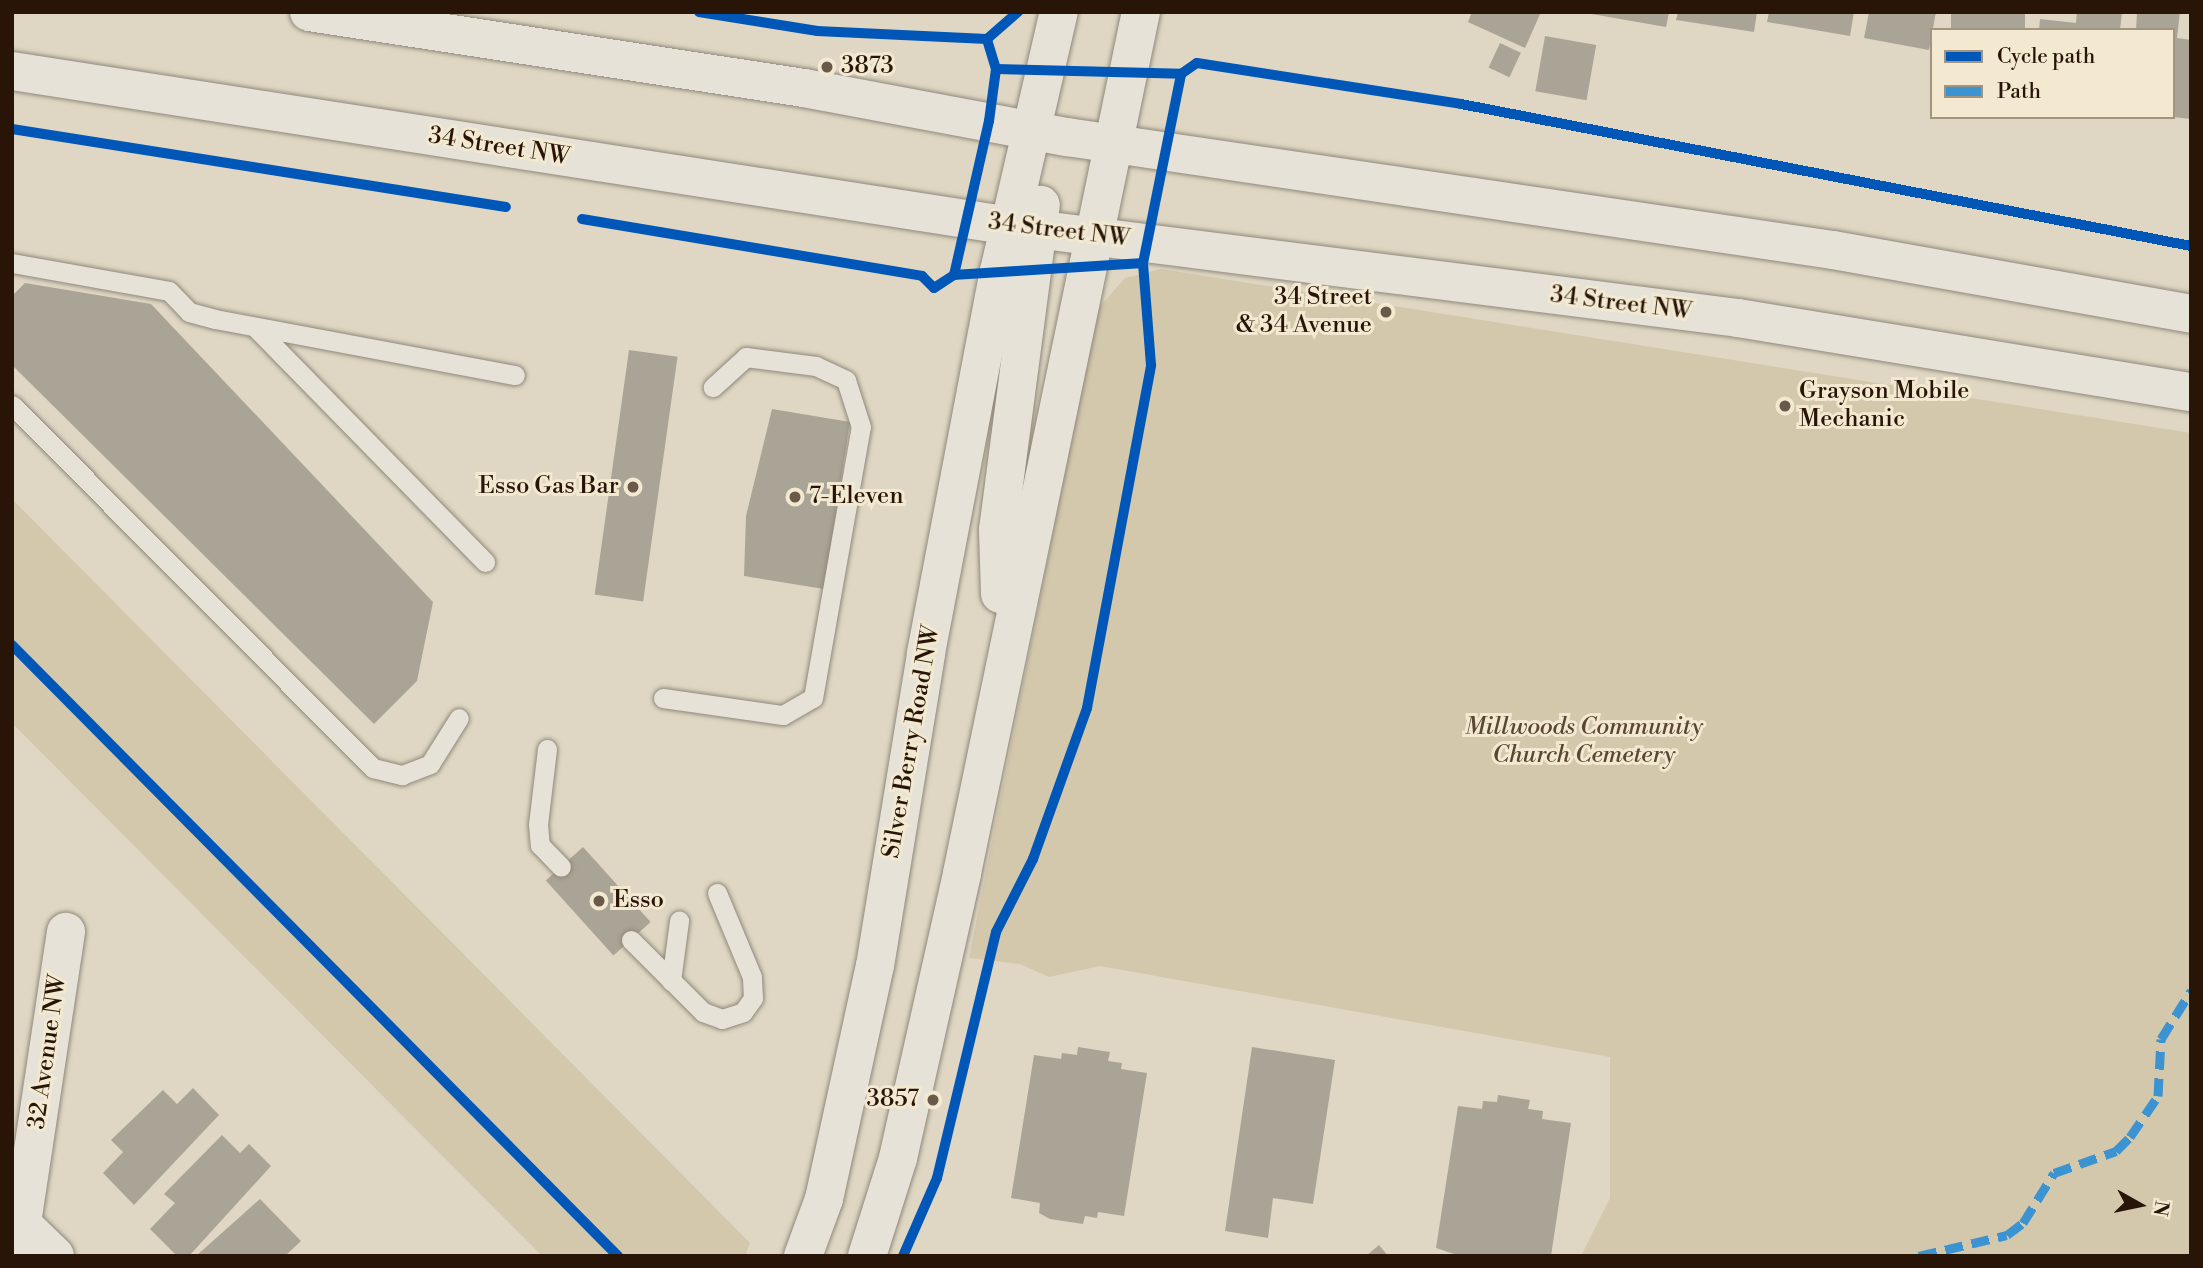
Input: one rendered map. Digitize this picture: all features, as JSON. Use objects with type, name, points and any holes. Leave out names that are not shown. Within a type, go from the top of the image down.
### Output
[{"type":"main road","points":[[309,12],[804,88],[1031,131],[1113,141],[1833,250],[2191,314]]},
{"type":"main road","points":[[1003,659],[998,530],[1026,229],[1031,131],[1059,12]]},
{"type":"main road","points":[[867,1256],[898,1158],[1092,233],[1142,12]]},
{"type":"main road","name":"34 Street NW","points":[[12,71],[1026,229],[1092,233],[1752,320],[2191,392]]},
{"type":"main road","name":"Silver Berry Road NW","points":[[803,1256],[824,1199],[875,966],[926,653],[1026,229]]},
{"type":"main road","name":"32 Avenue NW","points":[[20,1240],[66,932]]},
{"type":"main road","points":[[20,1240],[55,1256]]},
{"type":"lane","points":[[12,263],[169,290],[189,312],[255,327],[515,376]]},
{"type":"lane","points":[[255,327],[485,562]]},
{"type":"lane","points":[[663,698],[775,715],[802,709],[813,698],[861,427],[846,380],[816,366],[746,357],[713,387]]},
{"type":"lane","points":[[12,405],[373,768],[402,775],[430,764],[459,718]]},
{"type":"lane","points":[[547,750],[538,824],[540,845],[561,867]]},
{"type":"lane","points":[[631,940],[703,1013],[722,1019],[743,1012],[753,998],[752,977],[717,894]]},
{"type":"lane","points":[[671,981],[679,920]]},
{"type":"green space","name":"Millwoods Community Church Cemetery","points":[[1161,269],[2191,433],[2191,1256],[1581,1256],[1610,1198],[1610,1057],[1100,966],[1049,977],[1020,964],[969,958],[1097,310],[1125,278]]},
{"type":"green space","points":[[12,499],[750,1243],[745,1256],[542,1256],[12,723]]},
{"type":"building","points":[[1472,12],[1541,12],[1525,48],[1468,22]]},
{"type":"building","points":[[1580,12],[1669,12],[1666,27]]},
{"type":"building","points":[[1678,12],[1757,12],[1754,32],[1676,20]]},
{"type":"building","points":[[1769,12],[1854,12],[1850,36],[1767,22]]},
{"type":"building","points":[[1869,12],[1936,12],[1933,28],[1930,28],[1929,50],[1864,38]]},
{"type":"building","points":[[1951,12],[2025,12],[2025,28],[1951,28]]},
{"type":"building","points":[[2077,12],[2122,12],[2120,28],[2039,28],[2040,19],[2076,23]]},
{"type":"building","points":[[2137,12],[2180,12],[2177,38],[2191,40],[2191,119],[2175,117],[2175,28],[2136,28]]},
{"type":"building","points":[[1545,36],[1596,45],[1586,100],[1535,91]]},
{"type":"building","points":[[1500,43],[1521,53],[1509,77],[1489,67]]},
{"type":"building","points":[[25,283],[151,304],[433,602],[417,681],[374,724],[12,365],[12,296]]},
{"type":"building","name":"Esso Gas Bar","points":[[629,350],[678,357],[643,601],[595,595]]},
{"type":"building","name":"7-Eleven","points":[[772,409],[850,422],[824,589],[744,576],[746,516]]},
{"type":"building","name":"Esso","points":[[583,847],[651,922],[613,956],[546,880]]},
{"type":"building","points":[[1078,1047],[1110,1052],[1108,1061],[1122,1063],[1121,1069],[1147,1073],[1124,1216],[1098,1212],[1097,1218],[1085,1216],[1083,1224],[1050,1219],[1039,1213],[1040,1203],[1011,1198],[1034,1055],[1061,1059],[1062,1053],[1077,1055]]},
{"type":"building","points":[[1252,1047],[1335,1060],[1313,1204],[1273,1198],[1268,1238],[1225,1231]]},
{"type":"building","points":[[193,1088],[219,1115],[134,1205],[103,1173],[123,1152],[111,1140],[163,1090],[177,1104]]},
{"type":"building","points":[[1498,1095],[1530,1100],[1528,1109],[1543,1111],[1542,1119],[1571,1123],[1551,1256],[1460,1256],[1436,1248],[1458,1106],[1482,1109],[1483,1101],[1497,1102]]},
{"type":"building","points":[[222,1135],[240,1153],[249,1144],[271,1166],[189,1256],[177,1256],[150,1229],[175,1203],[164,1194]]},
{"type":"building","points":[[260,1199],[301,1241],[285,1256],[196,1256]]},
{"type":"building","points":[[1379,1245],[1388,1256],[1366,1256]]},
{"type":"marked path","points":[[1919,1256],[2007,1235],[2023,1223],[2054,1173],[2116,1151],[2130,1137],[2158,1096],[2161,1039],[2191,991]]},
{"type":"cycle path","points":[[699,12],[817,31],[987,39],[1018,12]]},
{"type":"cycle path","points":[[954,275],[989,121],[996,69],[987,39]]},
{"type":"cycle path","points":[[996,69],[1181,74],[1197,63],[1461,104],[2191,246]]},
{"type":"cycle path","points":[[903,1256],[937,1178],[996,932],[1033,859],[1087,708],[1151,365],[1143,263],[1181,74]]},
{"type":"cycle path","points":[[12,129],[506,207]]},
{"type":"cycle path","points":[[582,219],[922,276],[934,288],[954,275],[1143,263]]},
{"type":"cycle path","points":[[12,645],[618,1256]]},
{"type":"place","name":"3873","points":[[827,67]]},
{"type":"place","name":"34 Street & 34 Avenue","points":[[1386,312]]},
{"type":"place","name":"Grayson Mobile Mechanic","points":[[1785,406]]},
{"type":"place","name":"Esso Gas Bar","points":[[633,487]]},
{"type":"place","name":"7-Eleven","points":[[795,497]]},
{"type":"place","name":"Esso","points":[[599,901]]},
{"type":"place","name":"3857","points":[[933,1100]]}]
